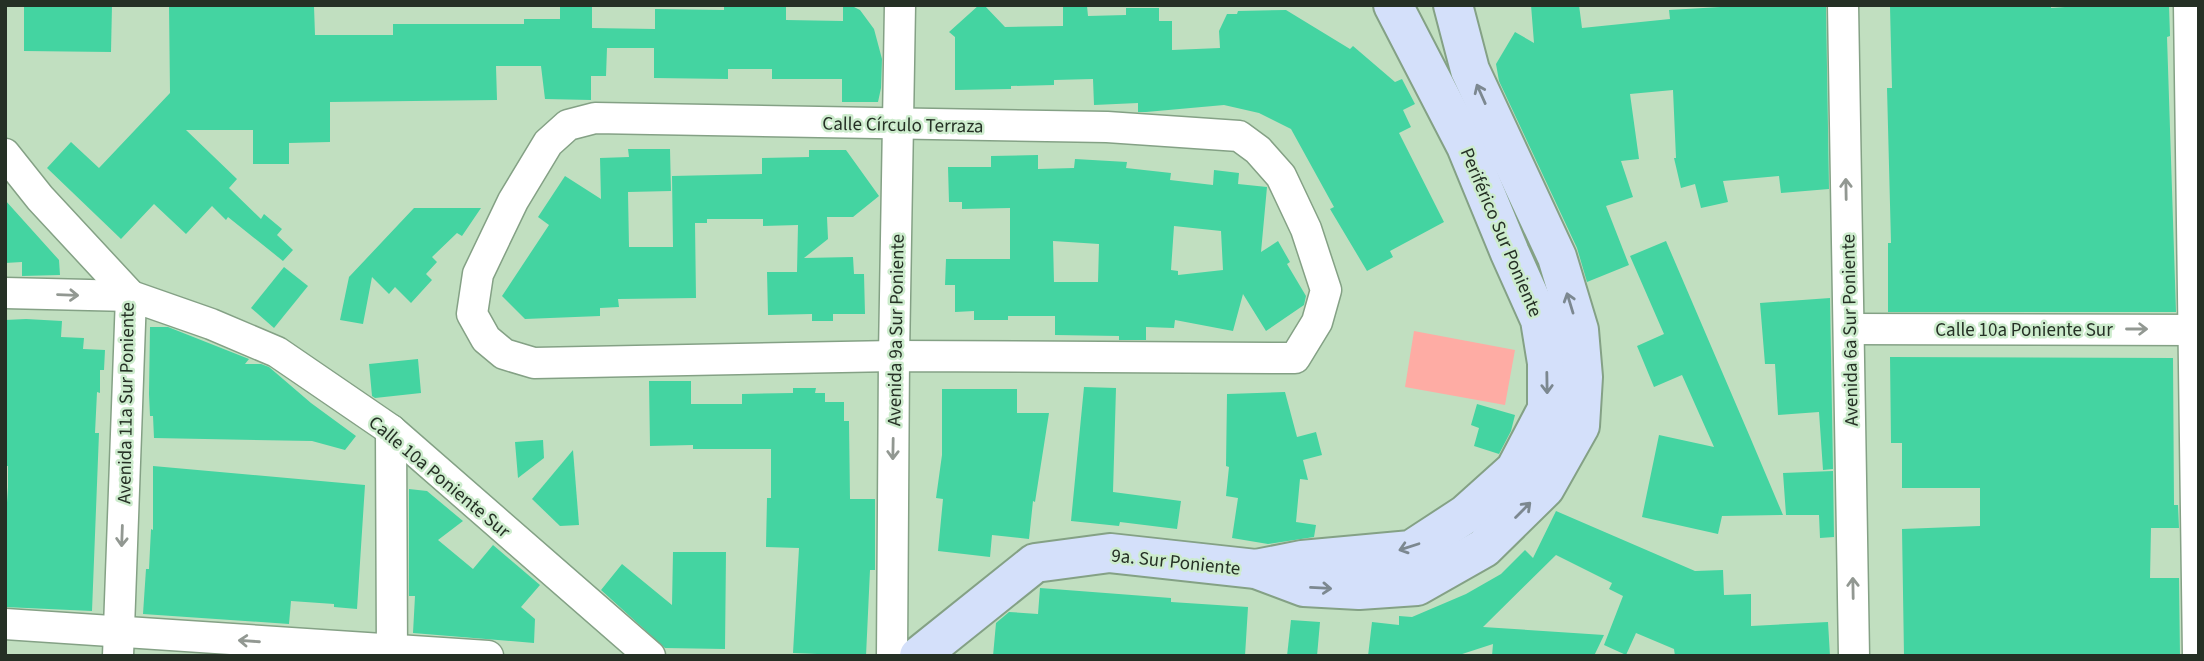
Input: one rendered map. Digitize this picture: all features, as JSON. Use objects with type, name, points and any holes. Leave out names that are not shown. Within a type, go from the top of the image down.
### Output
[{"type":"main road","name":"Periférico Sur Poniente","points":[[1256,569],[1302,560],[1411,550],[1466,514],[1515,470],[1548,409],[1547,363],[1540,320],[1466,146],[1393,5]]},
{"type":"main road","name":"Periférico Sur Poniente","points":[[1256,569],[1304,587],[1359,590],[1417,586],[1484,548],[1493,540],[1545,488],[1580,426],[1583,377],[1579,330],[1557,257],[1470,70],[1453,5]]},
{"type":"main road","name":"9a. Sur Poniente","points":[[919,656],[1035,563],[1110,553],[1256,569]]},
{"type":"street","name":"Avenida 9a Sur Poniente","points":[[892,656],[900,5]]},
{"type":"street","name":"Avenida 6a Sur Poniente","points":[[1843,5],[1854,656]]},
{"type":"street","points":[[2189,5],[2196,330],[2198,656]]},
{"type":"street","name":"Calle Círculo Terraza","points":[[595,118],[1107,127],[1239,136],[1258,150],[1281,176],[1306,229],[1326,290],[1317,322],[1295,358],[894,356],[534,363],[504,354],[485,339],[472,314],[478,274],[513,201],[548,144],[568,125],[595,118]]},
{"type":"street","name":"Avenida 11a Sur Poniente","points":[[5,154],[40,198],[131,296],[119,644]]},
{"type":"street","name":"Calle 10a Poniente Sur","points":[[5,293],[131,296],[211,324],[277,352],[391,430],[650,656]]},
{"type":"street","name":"Calle 10a Poniente Sur","points":[[1849,329],[2196,330]]},
{"type":"street","points":[[391,430],[394,654]]},
{"type":"street","points":[[5,624],[119,644],[488,656]]},
{"type":"shaded area","points":[[1414,331],[1515,350],[1505,405],[1405,387]]},
{"type":"building","points":[[24,5],[112,5],[111,52],[24,51]]},
{"type":"building","points":[[169,5],[314,6],[315,35],[393,35],[393,24],[524,24],[524,19],[560,19],[560,5],[592,5],[592,28],[655,29],[655,9],[724,10],[724,5],[786,5],[786,20],[843,21],[843,5],[850,5],[860,10],[874,29],[882,59],[881,88],[878,102],[842,102],[842,79],[772,79],[772,69],[728,69],[728,79],[654,78],[654,48],[607,48],[606,76],[591,76],[591,100],[545,99],[541,66],[496,66],[497,100],[330,102],[330,142],[289,143],[289,164],[253,164],[253,130],[186,130],[237,179],[229,188],[261,219],[264,214],[282,229],[277,235],[293,250],[283,261],[228,217],[226,220],[212,206],[186,234],[154,204],[121,239],[47,168],[71,142],[99,168],[170,93]]},
{"type":"building","points":[[979,5],[984,5],[1005,27],[1063,26],[1063,7],[1087,6],[1088,16],[1126,15],[1126,8],[1159,8],[1159,21],[1172,21],[1172,50],[1220,48],[1219,31],[1227,14],[1237,14],[1238,11],[1286,10],[1350,49],[1353,46],[1395,82],[1402,79],[1415,104],[1403,110],[1411,127],[1399,133],[1444,222],[1390,251],[1393,257],[1367,271],[1330,209],[1334,207],[1291,129],[1259,113],[1224,105],[1138,112],[1138,103],[1094,105],[1093,79],[1054,80],[1054,85],[1011,86],[1011,89],[955,90],[955,37],[949,32]]},
{"type":"building","points":[[1531,5],[1579,5],[1582,28],[1670,19],[1669,10],[1754,5],[1826,7],[1829,189],[1781,193],[1779,176],[1723,181],[1728,202],[1701,208],[1695,184],[1681,188],[1674,158],[1673,90],[1630,94],[1639,159],[1621,161],[1633,197],[1606,206],[1629,265],[1587,282],[1577,248],[1499,81],[1496,64],[1515,32],[1534,43]]},
{"type":"building","points":[[2051,5],[2051,8],[2169,5],[2170,36],[2167,37],[2176,312],[1888,312],[1888,243],[1891,243],[1887,88],[1892,88],[1890,7]]},
{"type":"building","points":[[628,149],[670,149],[671,191],[628,192],[629,247],[673,247],[672,176],[762,174],[762,158],[809,157],[809,150],[846,150],[879,196],[853,217],[827,217],[828,239],[804,258],[853,257],[854,274],[864,274],[865,314],[833,314],[833,321],[812,321],[812,314],[768,315],[767,272],[797,272],[798,225],[763,226],[763,219],[707,219],[707,223],[695,223],[696,298],[618,299],[619,307],[600,308],[600,316],[525,319],[502,296],[549,225],[538,217],[565,176],[601,199],[600,158],[629,157]]},
{"type":"building","points":[[1038,155],[1038,169],[1074,168],[1075,159],[1127,162],[1126,168],[1171,173],[1170,180],[1213,185],[1214,170],[1239,173],[1238,184],[1267,187],[1261,252],[1278,241],[1290,262],[1287,264],[1306,296],[1304,305],[1266,331],[1243,294],[1233,331],[1175,320],[1174,328],[1146,327],[1146,340],[1119,340],[1119,336],[1055,335],[1055,316],[1008,316],[1008,320],[974,320],[974,311],[955,312],[955,285],[945,285],[946,259],[1010,259],[1010,208],[962,209],[962,202],[949,202],[948,167],[991,167],[991,156]],"holes":[[[1174,226],[1221,231],[1223,270],[1178,275],[1178,271],[1171,270]],[[1053,241],[1099,244],[1098,282],[1054,282]]]},
{"type":"building","points":[[5,200],[59,260],[60,275],[22,276],[22,262],[5,263]]},
{"type":"building","points":[[414,208],[481,208],[462,236],[457,233],[432,257],[437,262],[426,274],[432,280],[411,303],[395,287],[389,294],[372,277],[363,324],[340,320],[349,277]]},
{"type":"building","points":[[1666,241],[1783,515],[1722,516],[1718,534],[1642,517],[1659,435],[1714,447],[1682,375],[1654,387],[1637,346],[1664,334],[1630,256]]},
{"type":"building","points":[[284,267],[308,286],[274,328],[251,308]]},
{"type":"building","points":[[1830,298],[1833,469],[1823,470],[1819,412],[1778,415],[1775,364],[1765,364],[1760,303]]},
{"type":"building","points":[[5,320],[62,321],[61,337],[84,338],[83,349],[105,350],[104,370],[100,370],[100,393],[97,392],[95,433],[99,433],[92,611],[5,607],[8,466],[5,466]]},
{"type":"building","points":[[150,327],[168,327],[249,359],[245,364],[269,367],[311,403],[356,436],[345,450],[312,441],[154,438],[149,394]]},
{"type":"building","points":[[1890,357],[2173,358],[2174,505],[2178,505],[2179,528],[2151,528],[2150,578],[2179,578],[2180,656],[1904,656],[1902,529],[1980,526],[1980,488],[1902,488],[1902,443],[1891,443]]},
{"type":"building","points":[[418,359],[421,393],[375,398],[372,396],[369,364]]},
{"type":"building","points":[[649,381],[691,381],[691,404],[742,404],[742,394],[793,393],[793,388],[816,388],[815,393],[825,393],[825,402],[844,402],[844,421],[849,421],[850,499],[875,499],[875,570],[870,570],[866,656],[793,653],[799,548],[766,547],[767,498],[771,498],[771,449],[650,446]]},
{"type":"building","points":[[1084,387],[1116,388],[1113,492],[1181,501],[1177,529],[1120,522],[1119,526],[1071,521]]},
{"type":"building","points":[[942,389],[1017,389],[1017,413],[1049,413],[1029,539],[992,535],[990,557],[938,551],[943,499],[936,498],[942,455]]},
{"type":"building","points":[[1285,392],[1297,437],[1316,432],[1322,455],[1303,460],[1308,480],[1300,479],[1296,522],[1316,525],[1314,537],[1268,544],[1232,538],[1238,498],[1226,496],[1229,467],[1226,466],[1227,394]]},
{"type":"building","points":[[1477,404],[1515,415],[1511,431],[1499,454],[1474,446],[1479,428],[1471,425]]},
{"type":"building","points":[[543,440],[544,458],[518,478],[515,442]]},
{"type":"building","points":[[573,450],[579,525],[560,526],[532,499]]},
{"type":"building","points":[[153,466],[365,485],[357,609],[334,607],[334,604],[291,601],[289,624],[143,614],[146,569],[149,569],[151,529],[153,530]]},
{"type":"building","points":[[1833,471],[1834,537],[1820,538],[1819,515],[1786,515],[1783,473]]},
{"type":"building","points":[[409,489],[427,491],[463,521],[438,540],[473,569],[493,545],[540,585],[521,607],[535,619],[534,643],[413,633],[415,596],[409,596]]},
{"type":"building","points":[[1556,511],[1695,571],[1723,570],[1724,595],[1751,594],[1751,626],[1828,622],[1830,656],[1675,656],[1674,649],[1636,633],[1626,655],[1604,645],[1623,596],[1609,589],[1612,583],[1556,555],[1483,627],[1604,635],[1594,656],[1492,656],[1493,644],[1456,656],[1368,656],[1372,622],[1399,625],[1399,616],[1412,617],[1466,594],[1501,574],[1525,550],[1533,558]]},
{"type":"building","points":[[673,552],[726,552],[725,649],[665,648],[601,590],[622,564],[672,605]]},
{"type":"building","points":[[1040,588],[1248,607],[1245,656],[993,656],[996,623],[1009,612],[1038,614]]},
{"type":"building","points":[[1291,620],[1320,622],[1317,656],[1287,656]]}]
